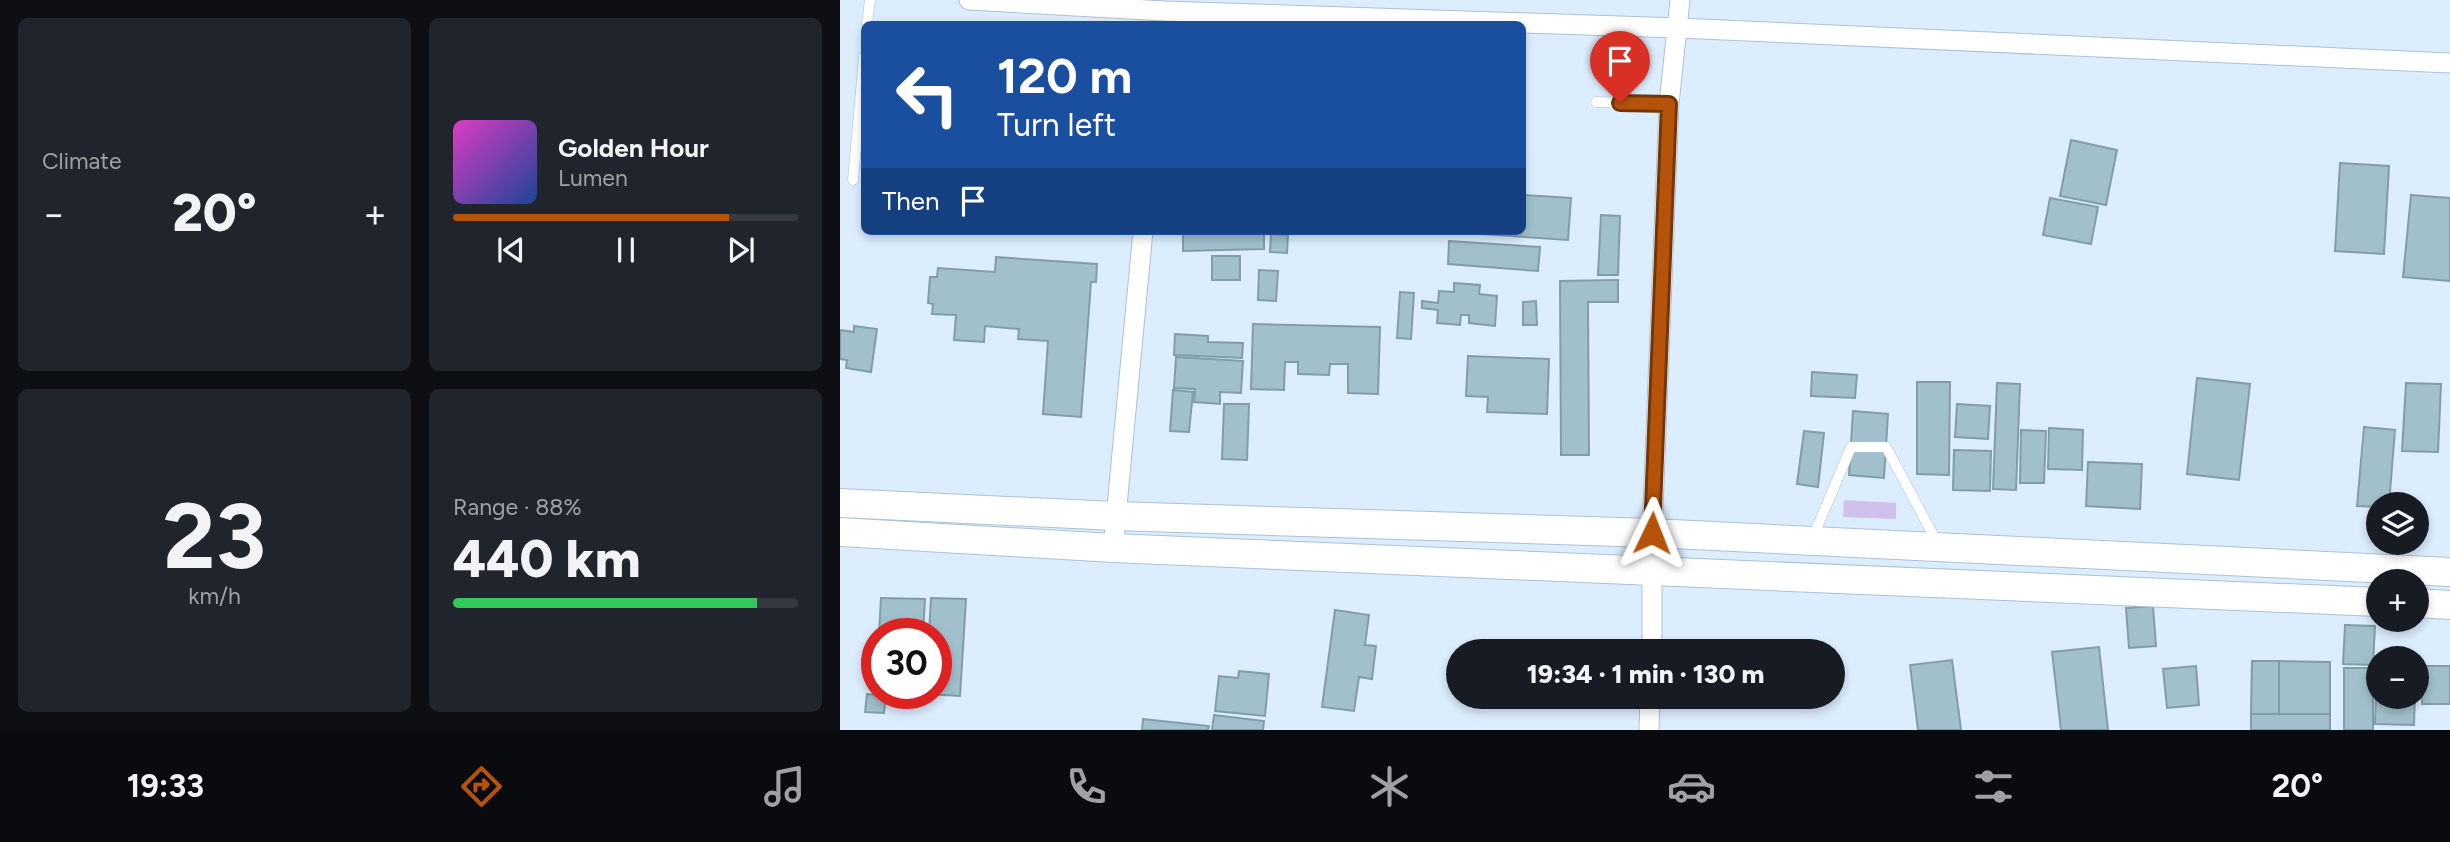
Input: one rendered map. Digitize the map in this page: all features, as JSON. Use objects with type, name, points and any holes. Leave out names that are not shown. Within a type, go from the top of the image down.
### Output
[{"type":"street","points":[[969,0],[1165,12],[1454,21]]},
{"type":"street","points":[[1652,639],[1652,533],[1669,104],[1680,0]]},
{"type":"street","points":[[1526,23],[2450,63]]},
{"type":"street","points":[[1113,548],[1143,235]]},
{"type":"street","points":[[840,503],[1115,516],[1652,533],[2450,572]]},
{"type":"street","points":[[840,532],[1113,548],[2366,601]]},
{"type":"street","points":[[2429,604],[2450,605]]},
{"type":"street","points":[[1649,730],[1650,709]]},
{"type":"lane","points":[[867,21],[870,0]]},
{"type":"lane","points":[[853,180],[861,91]]},
{"type":"lane","points":[[1596,102],[1669,104]]},
{"type":"lane","points":[[1812,541],[1851,447],[1886,447],[1939,547]]},
{"type":"shaded area","points":[[1844,500],[1896,503],[1896,519],[1843,517]]},
{"type":"building","points":[[2071,140],[2117,150],[2106,205],[2060,196]]},
{"type":"building","points":[[2340,163],[2389,166],[2384,254],[2335,251]]},
{"type":"building","points":[[1526,195],[1571,198],[1568,240],[1495,235],[1526,235]]},
{"type":"building","points":[[2411,195],[2450,198],[2450,281],[2403,277]]},
{"type":"building","points":[[2050,198],[2098,207],[2091,244],[2043,235]]},
{"type":"building","points":[[1601,215],[1620,216],[1618,275],[1598,275]]},
{"type":"building","points":[[1183,235],[1264,235],[1264,249],[1183,251]]},
{"type":"building","points":[[1271,235],[1288,235],[1287,253],[1270,252]]},
{"type":"building","points":[[1449,241],[1540,247],[1538,271],[1448,264]]},
{"type":"building","points":[[1212,256],[1240,256],[1240,280],[1212,280]]},
{"type":"building","points":[[996,257],[1097,264],[1096,282],[1091,282],[1081,417],[1043,414],[1048,341],[1018,339],[1019,329],[985,326],[984,342],[954,340],[956,315],[932,314],[933,304],[928,303],[930,277],[937,277],[938,268],[995,272]]},
{"type":"building","points":[[1259,270],[1278,271],[1276,301],[1258,300]]},
{"type":"building","points":[[1618,280],[1618,302],[1588,302],[1589,455],[1561,455],[1560,281]]},
{"type":"building","points":[[1454,283],[1480,285],[1479,294],[1497,296],[1495,326],[1469,323],[1469,315],[1461,315],[1460,325],[1437,323],[1438,310],[1422,308],[1422,301],[1438,303],[1439,291],[1454,292]]},
{"type":"building","points":[[1400,292],[1414,293],[1411,339],[1397,338]]},
{"type":"building","points":[[1536,301],[1537,325],[1523,325],[1523,302]]},
{"type":"building","points":[[1253,324],[1380,327],[1378,394],[1348,393],[1348,364],[1330,364],[1329,375],[1298,374],[1298,362],[1285,362],[1284,390],[1251,389]]},
{"type":"building","points":[[854,326],[877,329],[871,372],[846,368],[847,360],[840,359],[840,330],[854,332]]},
{"type":"building","points":[[1175,334],[1208,336],[1208,342],[1243,343],[1242,358],[1174,355]]},
{"type":"building","points":[[1468,356],[1549,359],[1547,414],[1487,412],[1488,397],[1466,396]]},
{"type":"building","points":[[1176,357],[1243,361],[1241,393],[1220,392],[1220,404],[1194,402],[1195,389],[1174,388]]},
{"type":"building","points":[[1812,372],[1857,375],[1855,398],[1811,396]]},
{"type":"building","points":[[2197,378],[2250,384],[2239,480],[2187,474]]},
{"type":"building","points":[[1917,382],[1950,382],[1949,475],[1917,474]]},
{"type":"building","points":[[1997,383],[2020,384],[2016,490],[1993,489]]},
{"type":"building","points":[[2406,383],[2441,384],[2438,452],[2402,451]]},
{"type":"building","points":[[1173,390],[1193,392],[1189,432],[1170,431]]},
{"type":"building","points":[[1224,404],[1249,404],[1247,460],[1222,459]]},
{"type":"building","points":[[1957,404],[1990,406],[1988,439],[1955,437]]},
{"type":"building","points":[[1853,411],[1888,414],[1884,478],[1849,475]]},
{"type":"building","points":[[2364,427],[2395,430],[2390,492],[2366,492],[2366,506],[2357,506]]},
{"type":"building","points":[[2049,428],[2083,430],[2082,470],[2048,469]]},
{"type":"building","points":[[2021,430],[2046,431],[2044,483],[2020,483]]},
{"type":"building","points":[[1804,431],[1824,433],[1818,487],[1797,484]]},
{"type":"building","points":[[1954,450],[1991,451],[1990,491],[1953,490]]},
{"type":"building","points":[[2088,462],[2142,464],[2140,509],[2086,506]]},
{"type":"building","points":[[881,598],[925,599],[924,618],[880,618]]},
{"type":"building","points":[[931,598],[966,599],[960,696],[952,696],[952,618],[930,618]]},
{"type":"building","points":[[2153,606],[2156,646],[2129,648],[2126,608]]},
{"type":"building","points":[[1335,610],[1369,615],[1365,645],[1376,646],[1372,679],[1359,677],[1354,711],[1322,707]]},
{"type":"building","points":[[2345,625],[2366,626],[2366,632],[2375,632],[2374,646],[2366,646],[2366,665],[2343,664]]},
{"type":"building","points":[[2099,647],[2108,730],[2061,730],[2052,652]]},
{"type":"building","points":[[1952,660],[1961,730],[1918,730],[1910,665]]},
{"type":"building","points":[[2252,661],[2279,661],[2279,714],[2251,714]]},
{"type":"building","points":[[2279,661],[2330,662],[2330,714],[2279,714]]},
{"type":"building","points":[[2196,666],[2199,705],[2167,708],[2163,669]]},
{"type":"building","points":[[2429,666],[2450,666],[2450,704],[2429,704]]},
{"type":"building","points":[[2344,668],[2366,668],[2366,709],[2373,709],[2373,730],[2344,730]]},
{"type":"building","points":[[1239,671],[1269,674],[1265,716],[1215,711],[1219,676],[1238,678]]},
{"type":"building","points":[[865,709],[884,709],[884,713],[865,712]]},
{"type":"building","points":[[2375,709],[2415,709],[2414,725],[2375,724]]},
{"type":"building","points":[[2251,714],[2330,714],[2330,730],[2251,730]]},
{"type":"building","points":[[1214,715],[1264,721],[1263,730],[1212,730]]},
{"type":"building","points":[[1143,719],[1209,726],[1208,730],[1142,730]]},
{"type":"route","points":[[1620,103],[1669,104],[1652,533]]}]
